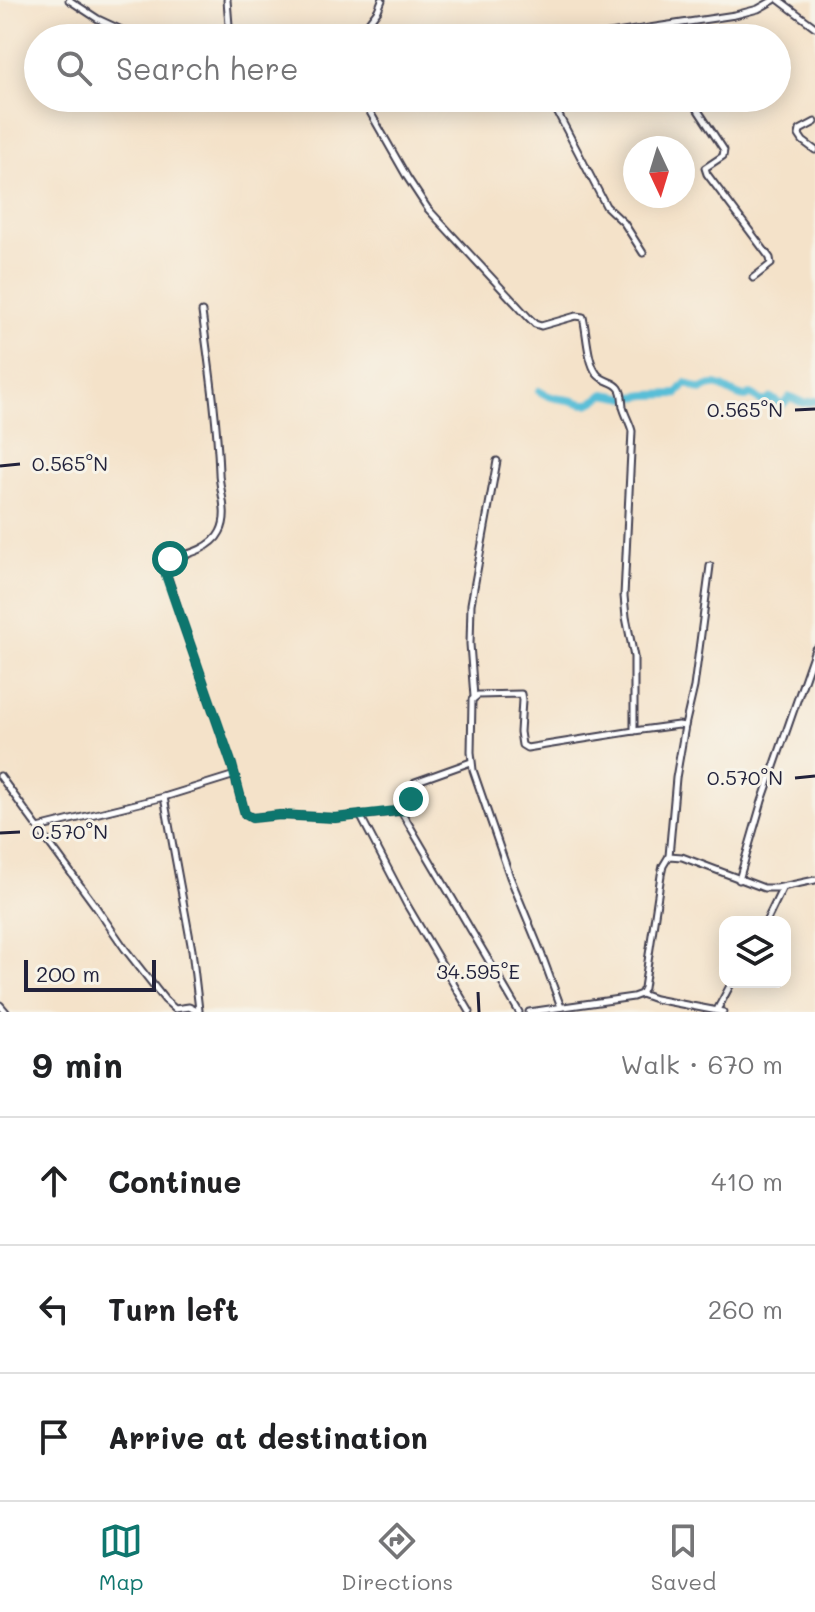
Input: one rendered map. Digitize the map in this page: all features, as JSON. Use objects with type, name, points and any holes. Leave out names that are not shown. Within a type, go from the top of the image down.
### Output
[{"type":"street","points":[[69,0],[109,24]]},
{"type":"street","points":[[227,0],[229,24]]},
{"type":"street","points":[[368,24],[382,0]]},
{"type":"street","points":[[672,24],[744,13],[776,0],[815,27]]},
{"type":"street","points":[[370,112],[411,185],[440,224],[535,324],[542,326],[576,316],[583,317],[588,349],[597,374],[619,388],[632,436],[624,596],[634,657],[634,731]]},
{"type":"street","points":[[557,112],[606,206],[624,223],[643,253]]},
{"type":"street","points":[[699,112],[724,150],[723,156],[705,168],[707,174],[770,258],[771,264],[753,278]]},
{"type":"street","points":[[815,122],[800,130],[799,135],[815,150]]},
{"type":"street","points":[[202,312],[213,387],[219,477],[224,496],[222,525],[218,535],[206,546],[167,560],[163,565],[235,775],[244,812],[250,818],[280,815],[335,818],[401,811],[410,804],[415,782],[471,762]]},
{"type":"street","points":[[497,461],[471,604],[474,697],[471,706],[471,762],[510,877],[561,1007]]},
{"type":"street","points":[[641,994],[661,875],[669,856],[676,778],[694,687],[710,566]]},
{"type":"street","points":[[739,880],[762,801],[815,649]]},
{"type":"street","points":[[474,697],[481,694],[521,694],[520,738],[527,748],[685,726]]},
{"type":"street","points":[[38,828],[164,797],[235,775]]},
{"type":"street","points":[[0,776],[165,1000],[175,1009],[189,1007],[199,1012]]},
{"type":"street","points":[[164,797],[192,950],[199,1012]]},
{"type":"street","points":[[401,811],[519,1012]]},
{"type":"street","points":[[360,815],[407,905],[470,1012]]},
{"type":"street","points":[[669,856],[682,857],[764,888],[815,880]]},
{"type":"street","points":[[769,916],[783,886]]},
{"type":"street","points":[[529,1012],[641,994],[720,1011],[730,988]]},
{"type":"street","points":[[0,1005],[6,1012]]},
{"type":"waterway","points":[[539,391],[585,404],[605,394],[627,398],[677,394],[686,383],[701,390],[719,386],[740,396],[751,394],[765,402],[771,398],[782,405],[790,397],[803,403],[815,401]]},
{"type":"route","points":[[170,559],[163,562],[164,569],[248,817],[292,815],[335,818],[398,812],[405,810],[411,799]]}]
